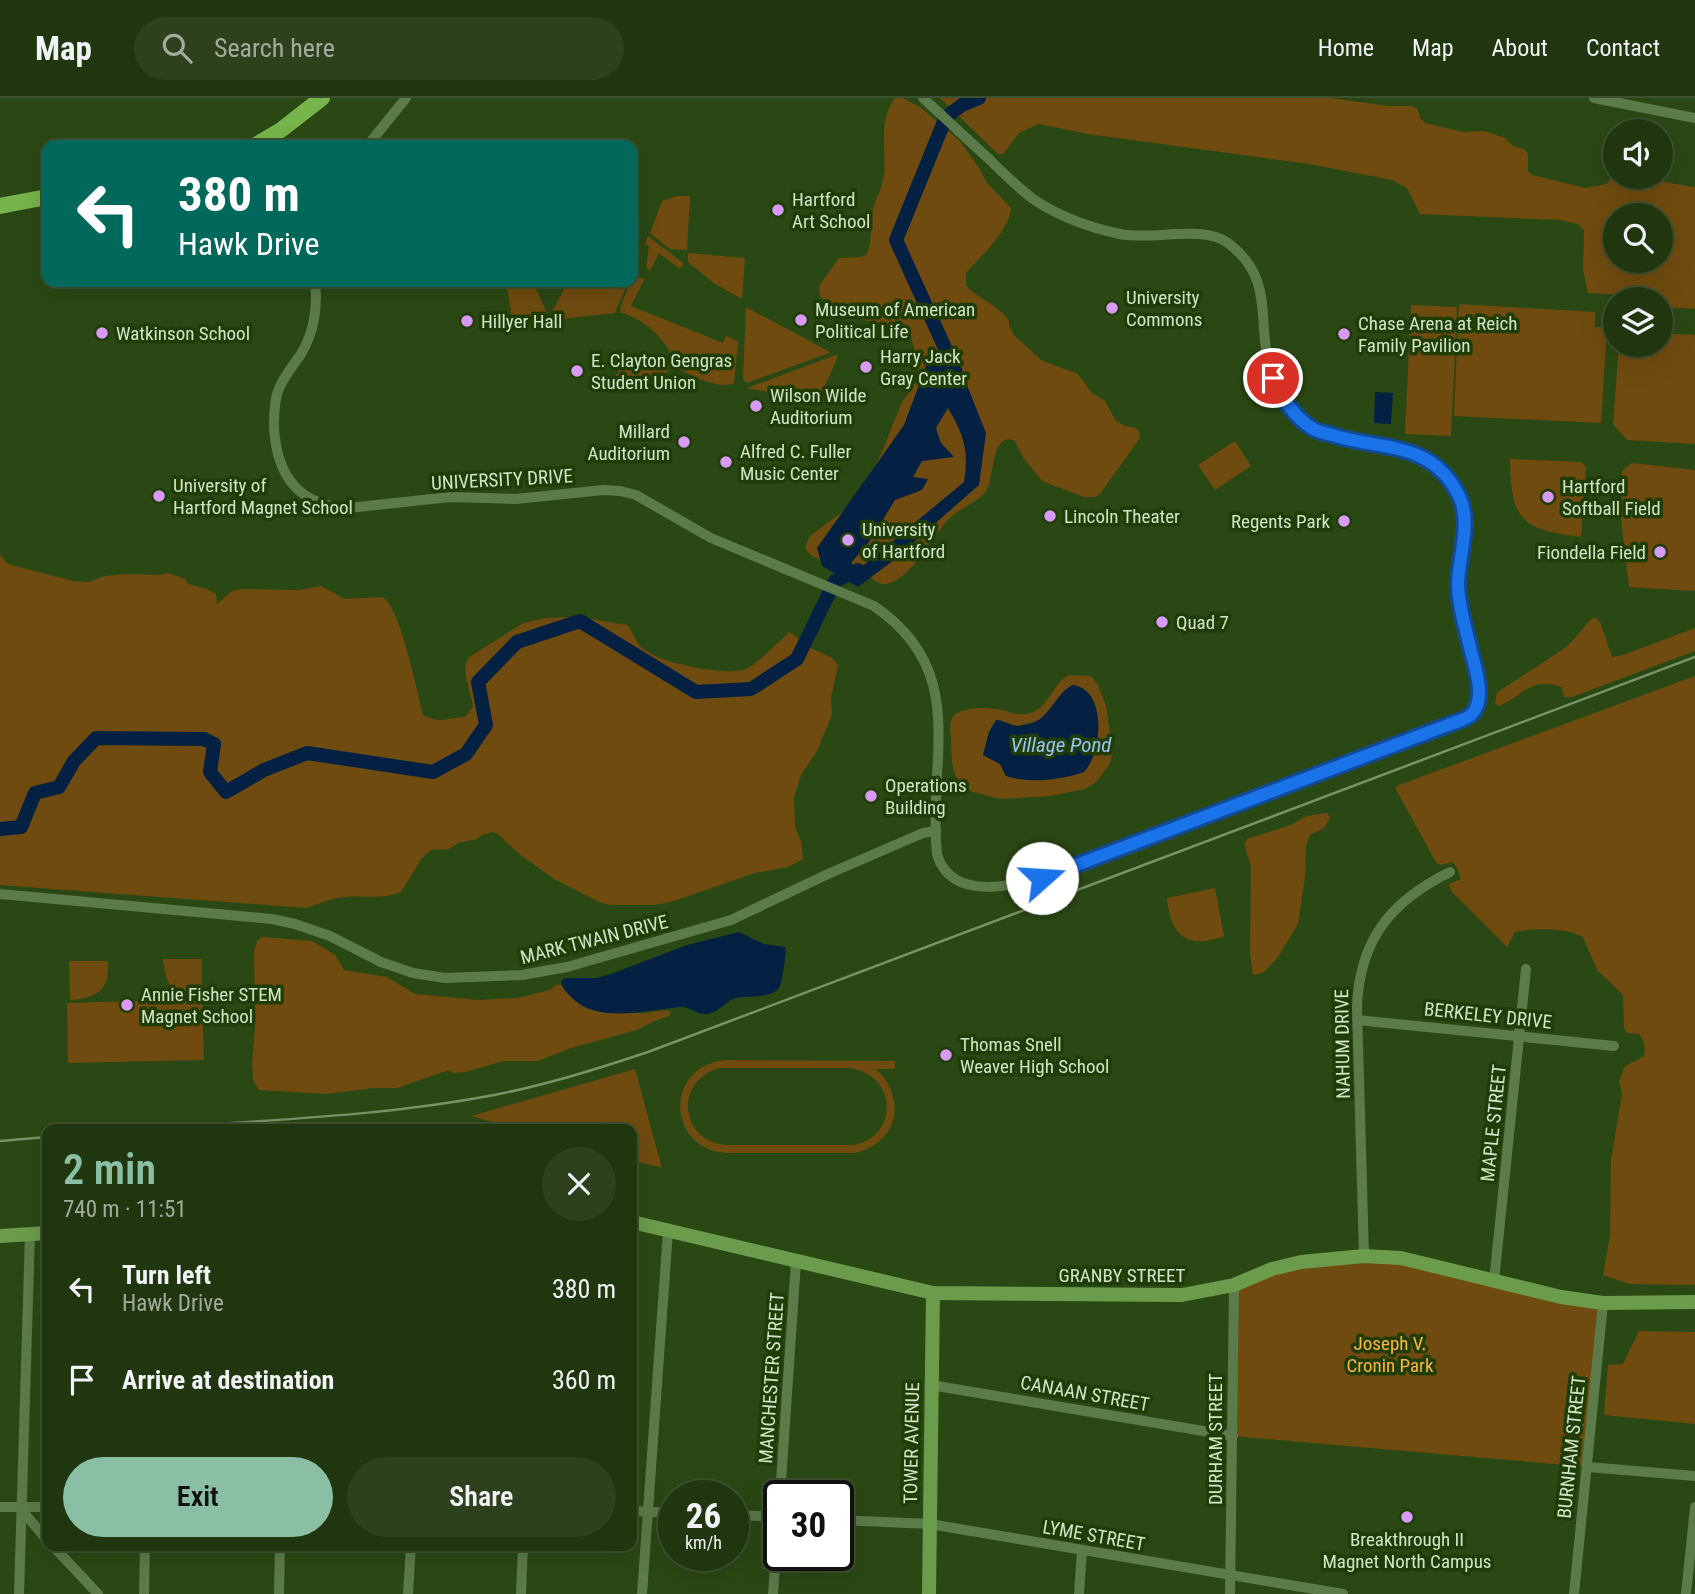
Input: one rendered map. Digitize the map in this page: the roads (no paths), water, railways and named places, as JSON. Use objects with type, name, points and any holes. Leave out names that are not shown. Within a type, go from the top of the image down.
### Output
[{"type":"main road","points":[[265,140],[322,98]]},
{"type":"main road","points":[[0,206],[42,198]]},
{"type":"main road","name":"GRANBY STREET","points":[[637,1223],[933,1293],[1182,1295],[1234,1285],[1272,1269],[1301,1262],[1364,1256],[1401,1258],[1561,1297],[1603,1303],[1695,1302]]},
{"type":"main road","points":[[0,1236],[42,1233]]},
{"type":"main road","name":"TOWER AVENUE","points":[[929,1594],[933,1293]]},
{"type":"street","points":[[372,140],[407,98]]},
{"type":"street","name":"UNIVERSITY DRIVE","points":[[315,287],[316,309],[311,332],[275,400],[277,451],[284,472],[295,487],[312,500],[332,508],[450,497],[516,499],[616,490],[636,495],[711,538],[874,606],[893,620],[915,646],[928,669],[939,713],[936,831],[938,859],[952,878],[966,884],[977,886],[1028,882],[1064,871],[1471,714],[1478,699],[1477,679],[1458,585],[1464,516],[1461,500],[1438,468],[1414,452],[1343,439],[1312,429],[1294,413],[1276,386],[1270,367],[1264,305],[1256,274],[1229,244],[1217,236],[1145,237],[1121,234],[1075,221],[1028,195],[923,98]]},
{"type":"street","points":[[1594,98],[1695,118]]},
{"type":"street","name":"MARK TWAIN DRIVE","points":[[0,894],[283,921],[330,936],[380,962],[413,974],[445,978],[507,977],[553,970],[723,923],[923,833],[936,831]]},
{"type":"street","name":"NAHUM DRIVE","points":[[1364,1256],[1357,1020],[1357,993],[1362,968],[1376,934],[1394,909],[1421,887],[1450,872]]},
{"type":"street","name":"MAPLE STREET","points":[[1494,1281],[1526,969]]},
{"type":"street","name":"BERKELEY DRIVE","points":[[1357,1020],[1614,1046]]},
{"type":"street","points":[[642,1594],[668,1231]]},
{"type":"street","points":[[19,1594],[30,1234]]},
{"type":"street","name":"MANCHESTER STREET","points":[[781,1480],[796,1262]]},
{"type":"street","name":"DURHAM STREET","points":[[1230,1594],[1234,1285]]},
{"type":"street","name":"BURNHAM STREET","points":[[1574,1594],[1603,1303]]},
{"type":"street","name":"CANAAN STREET","points":[[932,1385],[1233,1436]]},
{"type":"street","points":[[1588,1466],[1695,1476]]},
{"type":"street","points":[[0,1507],[42,1507]]},
{"type":"street","points":[[20,1507],[42,1534]]},
{"type":"street","points":[[1686,1594],[1695,1507]]},
{"type":"street","points":[[637,1511],[658,1512]]},
{"type":"street","name":"LYME STREET","points":[[854,1521],[930,1524],[1343,1594]]},
{"type":"street","points":[[58,1551],[98,1594]]},
{"type":"street","points":[[144,1594],[145,1551]]},
{"type":"street","points":[[279,1594],[280,1551]]},
{"type":"street","points":[[408,1594],[411,1551]]},
{"type":"street","points":[[520,1594],[523,1551]]},
{"type":"street","points":[[1079,1594],[1082,1551]]},
{"type":"street","points":[[773,1594],[774,1571]]},
{"type":"water","points":[[936,355],[955,355],[986,433],[979,485],[890,563],[858,587],[822,566],[817,548],[904,425],[929,358]],"holes":[[[948,408],[965,452],[964,482],[859,569],[851,563],[869,542],[895,500],[922,490],[928,479],[913,477],[922,461],[954,457],[941,443],[936,428]]]},
{"type":"water","points":[[1375,392],[1393,393],[1391,424],[1374,423]]},
{"type":"water","name":"Village Pond","points":[[1072,685],[1083,689],[1091,697],[1098,722],[1095,750],[1084,772],[1045,780],[1025,780],[1006,776],[1000,764],[983,755],[989,732],[996,720],[1018,726],[1037,721]]},
{"type":"water","points":[[739,932],[764,944],[785,947],[779,988],[770,994],[733,999],[710,1014],[684,1007],[624,1013],[595,1011],[572,998],[561,981],[565,978],[596,978],[611,974],[687,945]]},
{"type":"waterway","points":[[955,370],[896,240],[946,117],[962,105],[979,98]]},
{"type":"waterway","points":[[0,829],[21,827],[35,793],[59,787],[74,761],[96,738],[204,739],[214,744],[210,772],[226,792],[264,770],[307,753],[433,772],[466,754],[486,725],[478,682],[517,642],[580,621],[696,692],[751,689],[797,659],[835,581],[858,570]]},
{"type":"railway","points":[[218,1124],[358,1114],[442,1104],[504,1093],[587,1072],[648,1052],[1695,657]]},
{"type":"railway","points":[[0,1141],[42,1137]]},
{"type":"place","name":"Hartford Art School","points":[[778,210]]},
{"type":"place","name":"University Commons","points":[[1112,308]]},
{"type":"place","name":"Museum of American Political Life","points":[[801,320]]},
{"type":"place","name":"Hillyer Hall","points":[[467,321]]},
{"type":"place","name":"Watkinson School","points":[[102,333]]},
{"type":"place","name":"Chase Arena at Reich Family Pavilion","points":[[1344,334]]},
{"type":"place","name":"Harry Jack Gray Center","points":[[866,367]]},
{"type":"place","name":"E. Clayton Gengras Student Union","points":[[577,371]]},
{"type":"place","name":"Wilson Wilde Auditorium","points":[[756,406]]},
{"type":"place","name":"Millard Auditorium","points":[[684,442]]},
{"type":"place","name":"Alfred C. Fuller Music Center","points":[[726,462]]},
{"type":"place","name":"University of Hartford Magnet School","points":[[159,496]]},
{"type":"place","name":"Hartford Softball Field","points":[[1548,497]]},
{"type":"place","name":"Lincoln Theater","points":[[1050,516]]},
{"type":"place","name":"Regents Park","points":[[1344,521]]},
{"type":"place","name":"University of Hartford","points":[[848,540]]},
{"type":"place","name":"Fiondella Field","points":[[1660,552]]},
{"type":"place","name":"Quad 7","points":[[1162,622]]},
{"type":"place","name":"Operations Building","points":[[871,796]]},
{"type":"place","name":"Annie Fisher STEM Magnet School","points":[[127,1005]]},
{"type":"place","name":"Thomas Snell Weaver High School","points":[[946,1055]]},
{"type":"place","name":"Breakthrough II Magnet North Campus","points":[[1407,1517]]},
{"type":"park label","name":"Joseph V. Cronin Park","points":[[1390,1354]]}]
